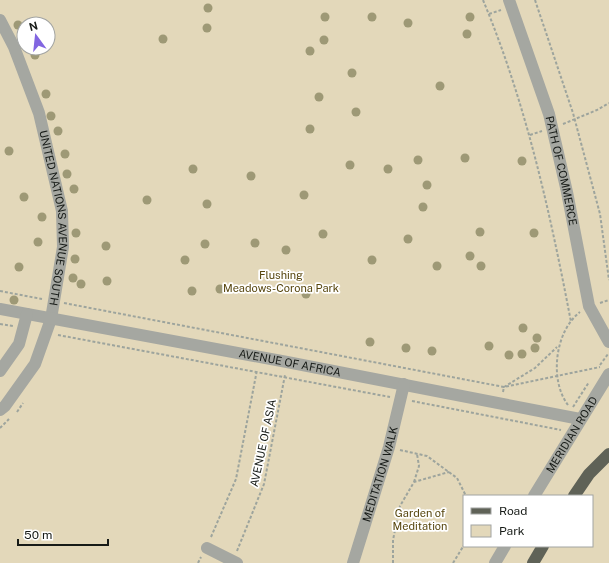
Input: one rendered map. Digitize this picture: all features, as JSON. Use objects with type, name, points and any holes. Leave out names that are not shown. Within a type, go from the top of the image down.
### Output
[{"type":"main road","points":[[575,495],[589,474],[609,454]]},
{"type":"main road","points":[[533,563],[542,547]]},
{"type":"street","name":"PATH OF COMMERCE","points":[[509,0],[549,114],[567,192],[589,306],[609,342]]},
{"type":"street","name":"UNITED NATIONS AVENUE SOUTH","points":[[0,20],[14,47],[40,113],[62,211],[63,247],[51,319],[35,364],[5,406],[0,410]]},
{"type":"street","name":"AVENUE OF AFRICA","points":[[0,309],[404,384],[580,419]]},
{"type":"street","points":[[0,371],[19,344],[27,314]]},
{"type":"street","name":"MERIDIAN ROAD","points":[[535,495],[580,419],[606,371]]},
{"type":"street","name":"MEDITATION WALK","points":[[353,563],[389,447],[404,384]]},
{"type":"street","points":[[495,563],[504,547]]},
{"type":"street","points":[[207,548],[235,562]]},
{"type":"path","points":[[483,0],[498,36],[530,135],[571,322]]},
{"type":"path","points":[[535,0],[575,120],[600,214],[609,280]]},
{"type":"path","points":[[530,135],[575,120],[609,103]]},
{"type":"path","points":[[0,291],[504,387],[599,367],[606,371]]},
{"type":"path","points":[[501,404],[504,387],[535,368],[558,346],[571,322],[578,313],[589,306],[609,300]]},
{"type":"path","points":[[0,324],[23,328]]},
{"type":"path","points":[[46,333],[285,376],[572,432]]},
{"type":"path","name":"AVENUE OF ASIA","points":[[235,562],[264,484],[290,346]]},
{"type":"path","points":[[558,346],[558,376],[561,392],[566,403],[572,409]]},
{"type":"path","name":"AVENUE OF ASIA","points":[[198,563],[207,548],[236,479],[260,357]]},
{"type":"path","points":[[389,447],[427,456],[457,478],[466,495]]},
{"type":"path","points":[[393,563],[393,540],[400,506],[414,482],[419,466],[417,454]]},
{"type":"path","points":[[414,482],[449,472]]},
{"type":"path","points":[[453,563],[463,547]]},
{"type":"green space","name":"Flushing Meadows-Corona Park","points":[[0,0],[609,0],[609,563],[0,563]]},
{"type":"park label","name":"Garden of Meditation","points":[[420,519]]}]
